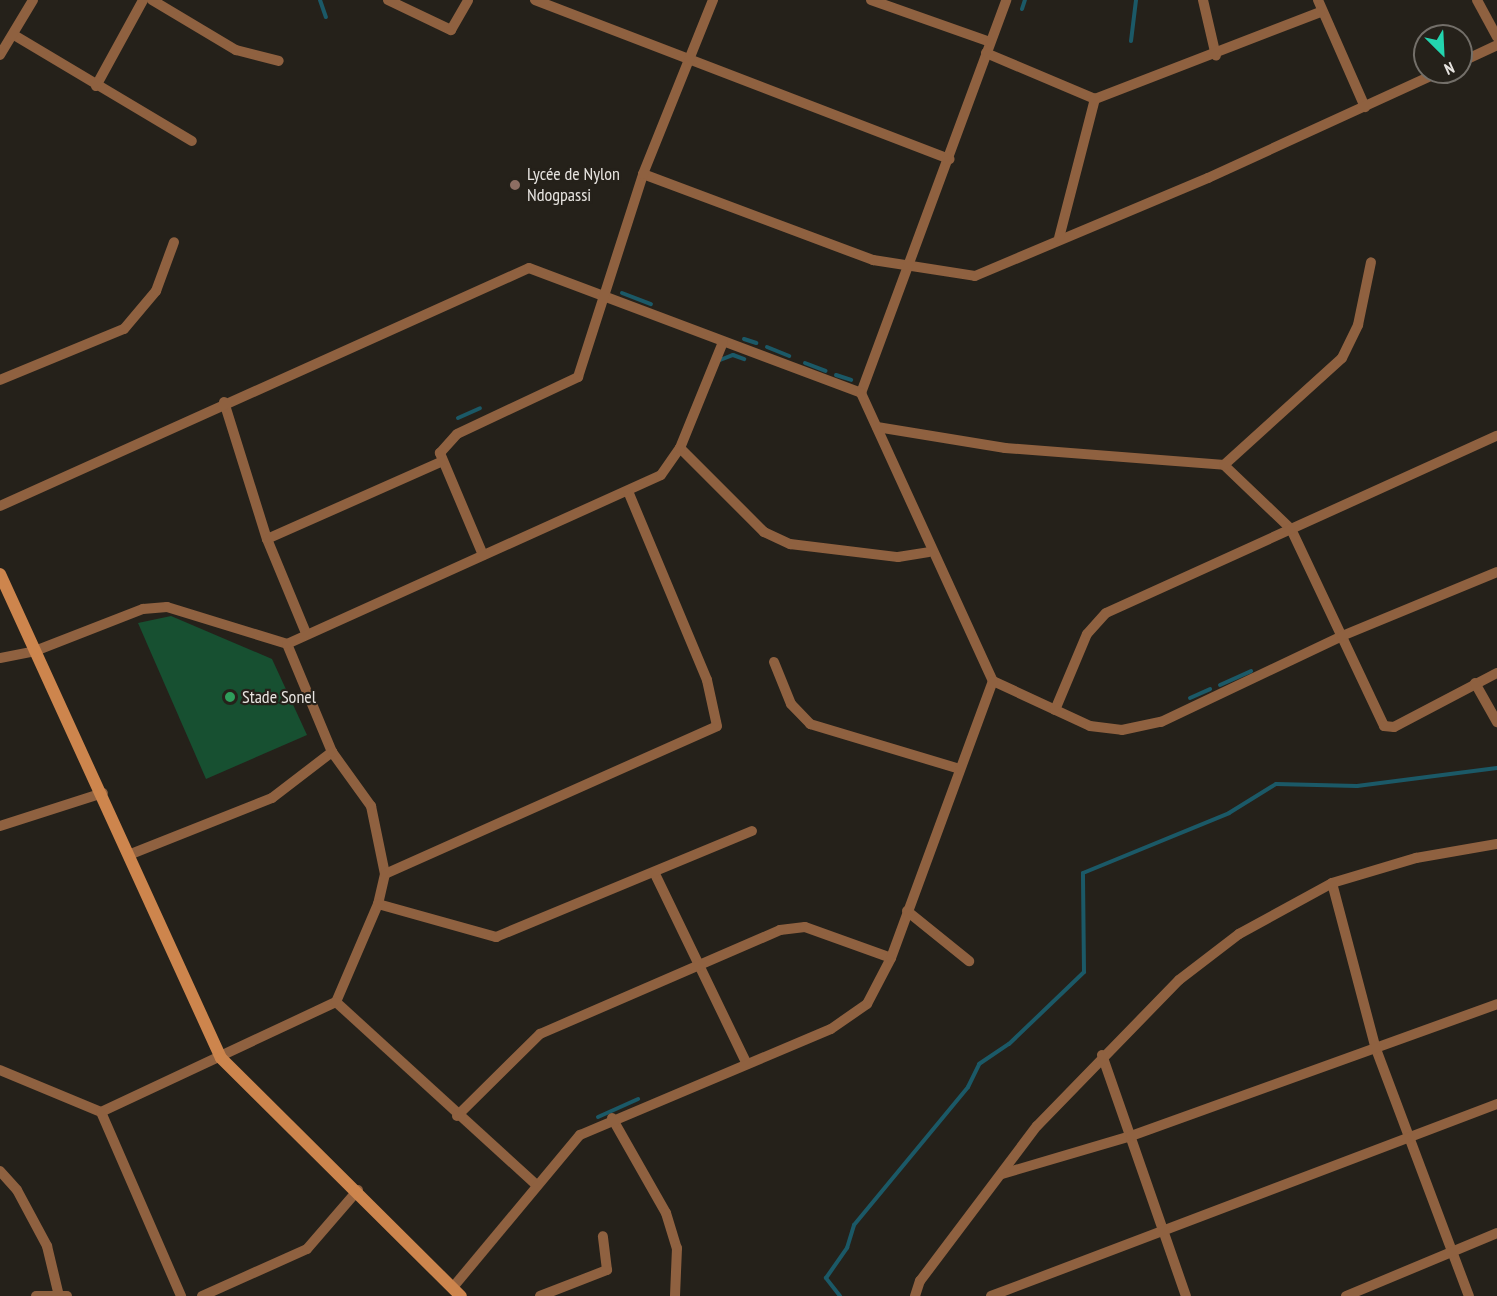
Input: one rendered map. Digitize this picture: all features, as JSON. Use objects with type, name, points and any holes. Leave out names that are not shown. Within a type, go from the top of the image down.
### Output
[{"type":"main road","points":[[0,574],[34,651],[131,854],[221,1058],[358,1190],[458,1291]]},
{"type":"street","points":[[0,55],[33,0]]},
{"type":"street","points":[[96,86],[142,0]]},
{"type":"street","points":[[152,0],[236,50],[279,61]]},
{"type":"street","points":[[388,0],[452,30],[468,0]]},
{"type":"street","points":[[535,0],[950,159]]},
{"type":"street","points":[[483,555],[441,462],[445,443],[457,434],[578,377],[643,174],[713,0]]},
{"type":"street","points":[[871,0],[988,48],[1095,99],[1216,56],[1320,12]]},
{"type":"street","points":[[861,393],[911,268],[1006,0]]},
{"type":"street","points":[[1203,0],[1216,56]]},
{"type":"street","points":[[1318,0],[1320,12],[1365,107]]},
{"type":"street","points":[[1477,0],[1497,37]]},
{"type":"street","points":[[14,35],[96,86],[192,141]]},
{"type":"street","points":[[1473,56],[1497,45]]},
{"type":"street","points":[[643,174],[873,260],[911,268],[975,276],[1414,84]]},
{"type":"street","points":[[1059,238],[1095,99]]},
{"type":"street","points":[[0,380],[124,329],[156,291],[174,242]]},
{"type":"street","points":[[1224,465],[1342,358],[1358,325],[1371,262]]},
{"type":"street","points":[[0,507],[519,268],[605,293],[723,342],[861,393],[929,552],[993,681],[1090,726],[1122,730],[1161,722],[1342,636],[1497,572]]},
{"type":"street","points":[[0,658],[34,651],[142,609],[167,607],[287,644],[306,633],[661,475],[680,448],[723,342]]},
{"type":"street","points":[[224,402],[267,539],[306,633]]},
{"type":"street","points":[[877,427],[1005,448],[1224,465],[1291,529],[1388,728],[1497,673]]},
{"type":"street","points":[[1055,710],[1087,634],[1106,613],[1497,436]]},
{"type":"street","points":[[680,448],[764,532],[790,544],[898,557],[929,552]]},
{"type":"street","points":[[267,539],[441,462]]},
{"type":"street","points":[[385,874],[717,726],[707,680],[628,491]]},
{"type":"street","points":[[101,1112],[221,1058],[336,1002],[378,904],[385,874],[371,806],[332,752],[287,644]]},
{"type":"street","points":[[774,662],[791,704],[810,724],[957,768]]},
{"type":"street","points":[[458,1291],[535,1184],[580,1135],[612,1118],[831,1029],[867,1004],[891,958],[957,768],[993,681]]},
{"type":"street","points":[[1475,683],[1497,722]]},
{"type":"street","points":[[131,854],[272,798],[332,752]]},
{"type":"street","points":[[0,826],[103,793]]},
{"type":"street","points":[[378,904],[496,936],[655,874],[752,831]]},
{"type":"street","points":[[915,1296],[920,1281],[1002,1174],[1102,1055],[1148,1008],[1239,934],[1332,883],[1416,858],[1497,844]]},
{"type":"street","points":[[655,874],[703,965],[747,1064]]},
{"type":"street","points":[[1332,883],[1376,1049],[1450,1254],[1468,1296]]},
{"type":"street","points":[[907,911],[969,961]]},
{"type":"street","points":[[457,1116],[540,1034],[791,927],[891,958]]},
{"type":"street","points":[[336,1002],[457,1116],[535,1184]]},
{"type":"street","points":[[1002,1174],[1131,1136],[1497,1004]]},
{"type":"street","points":[[1102,1055],[1186,1296]]},
{"type":"street","points":[[0,1070],[101,1112],[181,1296]]},
{"type":"street","points":[[991,1296],[1163,1234],[1407,1136],[1497,1104]]},
{"type":"street","points":[[612,1118],[666,1213],[677,1248],[675,1296]]},
{"type":"street","points":[[0,1171],[47,1246],[62,1296],[36,1296]]},
{"type":"street","points":[[202,1296],[307,1249],[358,1190]]},
{"type":"street","points":[[1346,1296],[1497,1233]]},
{"type":"street","points":[[540,1296],[607,1270],[603,1236]]},
{"type":"green space","name":"Stade Sonel","points":[[171,616],[272,659],[307,735],[206,779],[138,623]]},
{"type":"waterway","points":[[320,0],[326,17]]},
{"type":"waterway","points":[[1022,9],[1025,0]]},
{"type":"waterway","points":[[1131,41],[1136,0]]},
{"type":"waterway","points":[[622,293],[651,304]]},
{"type":"waterway","points":[[744,339],[756,343]]},
{"type":"waterway","points":[[767,347],[789,356]]},
{"type":"waterway","points":[[720,360],[733,355],[744,359]]},
{"type":"waterway","points":[[805,363],[826,371]]},
{"type":"waterway","points":[[836,375],[851,380]]},
{"type":"waterway","points":[[458,418],[480,408]]},
{"type":"waterway","points":[[1220,685],[1251,671]]},
{"type":"waterway","points":[[1190,698],[1210,689]]},
{"type":"waterway","points":[[840,1296],[826,1278],[847,1248],[854,1225],[968,1087],[979,1064],[1009,1044],[1084,972],[1083,873],[1229,813],[1276,784],[1357,786],[1497,768]]},
{"type":"waterway","points":[[598,1117],[638,1099]]},
{"type":"place","name":"Lycée de Nylon Ndogpassi","points":[[515,185]]},
{"type":"place","name":"Stade Sonel","points":[[230,697]]}]
